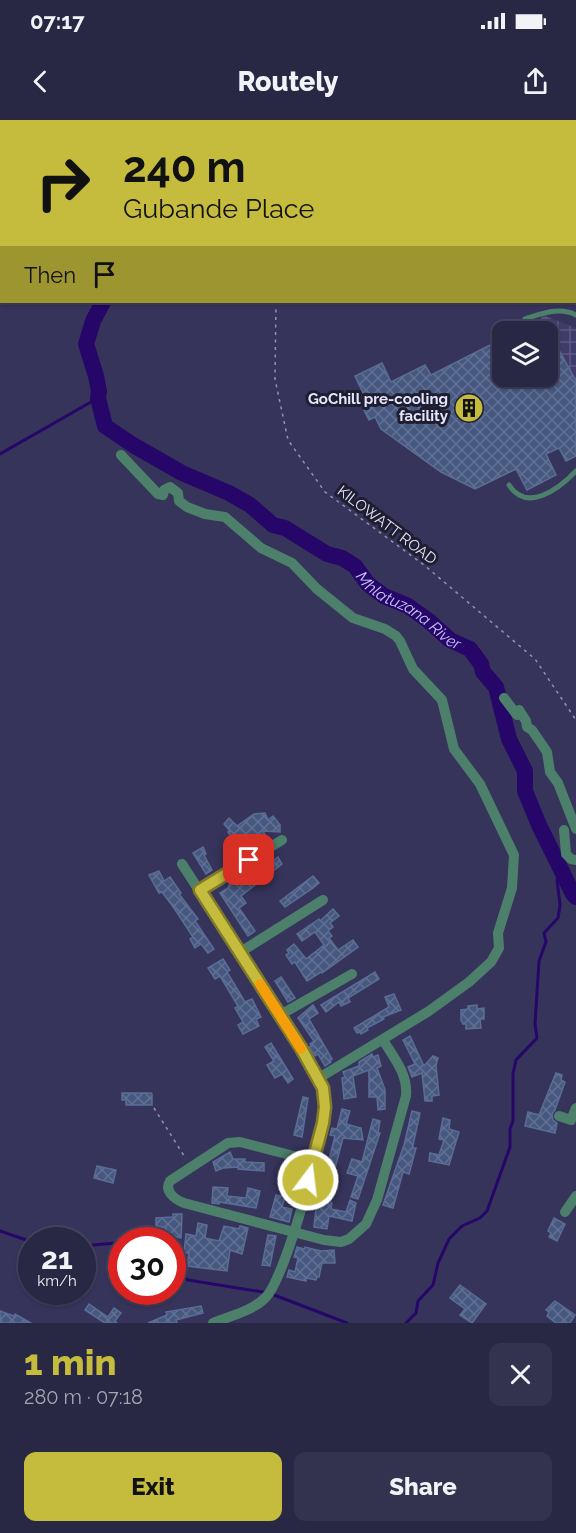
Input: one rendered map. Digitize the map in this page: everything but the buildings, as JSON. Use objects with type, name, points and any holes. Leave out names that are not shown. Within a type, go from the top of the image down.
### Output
[{"type":"street","points":[[121,455],[158,494],[163,495],[164,490],[170,487],[178,493],[179,501],[187,507],[209,515],[225,517],[258,543],[261,548],[292,563],[317,589],[353,618],[385,629],[396,636],[413,669],[442,700],[454,749],[480,784],[513,850],[515,862],[512,888],[500,926],[499,948],[485,968],[429,1011],[320,1078]]},
{"type":"street","points":[[504,698],[517,715],[519,710],[521,712],[527,727],[547,752],[550,772],[560,786],[576,829]]},
{"type":"street","points":[[564,830],[566,854],[576,860]]},
{"type":"street","points":[[200,890],[282,840]]},
{"type":"street","points":[[182,864],[320,1078],[325,1107],[294,1232],[279,1275],[268,1296],[260,1303],[213,1323]]},
{"type":"street","points":[[239,953],[323,900]]},
{"type":"street","points":[[280,1015],[352,975]]},
{"type":"street","points":[[313,1161],[233,1142],[222,1145],[169,1183],[168,1190],[177,1200],[324,1240],[341,1242],[358,1233],[372,1214],[407,1087],[400,1066],[383,1040]]},
{"type":"street","points":[[559,1116],[571,1120],[576,1108]]},
{"type":"street","points":[[565,1212],[576,1196]]},
{"type":"lane","points":[[525,319],[554,311],[576,315]]},
{"type":"lane","points":[[509,485],[521,498],[530,498],[549,492],[561,485],[576,471]]},
{"type":"path","name":"KILOWATT ROAD","points":[[276,303],[275,379],[288,440],[325,492],[423,565],[535,659],[576,720]]},
{"type":"path","points":[[154,1108],[191,1167]]},
{"type":"shaded area","points":[[540,314],[558,321],[544,321]]},
{"type":"shaded area","points":[[558,321],[576,328],[576,385],[558,350]]},
{"type":"waterway","name":"Mhlatuzana River","points":[[102,303],[93,321],[86,344],[96,376],[98,398],[105,426],[182,473],[229,493],[250,505],[273,525],[285,528],[327,554],[342,558],[355,566],[368,584],[384,596],[408,606],[450,640],[470,649],[481,664],[483,672],[496,687],[509,739],[525,771],[525,791],[539,825],[576,897]]},
{"type":"waterway","points":[[0,454],[98,398]]},
{"type":"waterway","points":[[406,1323],[416,1313],[418,1301],[433,1285],[438,1263],[449,1239],[462,1226],[480,1218],[487,1211],[510,1147],[510,1129],[513,1121],[513,1074],[516,1060],[537,1038],[535,1024],[539,961],[546,942],[544,933],[558,918],[560,905],[557,880],[560,867]]},
{"type":"waterway","points":[[0,1231],[18,1237]]},
{"type":"waterway","points":[[96,1245],[108,1244]]},
{"type":"waterway","points":[[186,1279],[269,1293],[347,1323]]},
{"type":"slow traffic","points":[[260,984],[301,1049]]},
{"type":"place","name":"GoChill pre-cooling facility","points":[[469,408]]},
{"type":"route","points":[[249,860],[200,890],[320,1078],[325,1096],[325,1107],[308,1180]]}]
